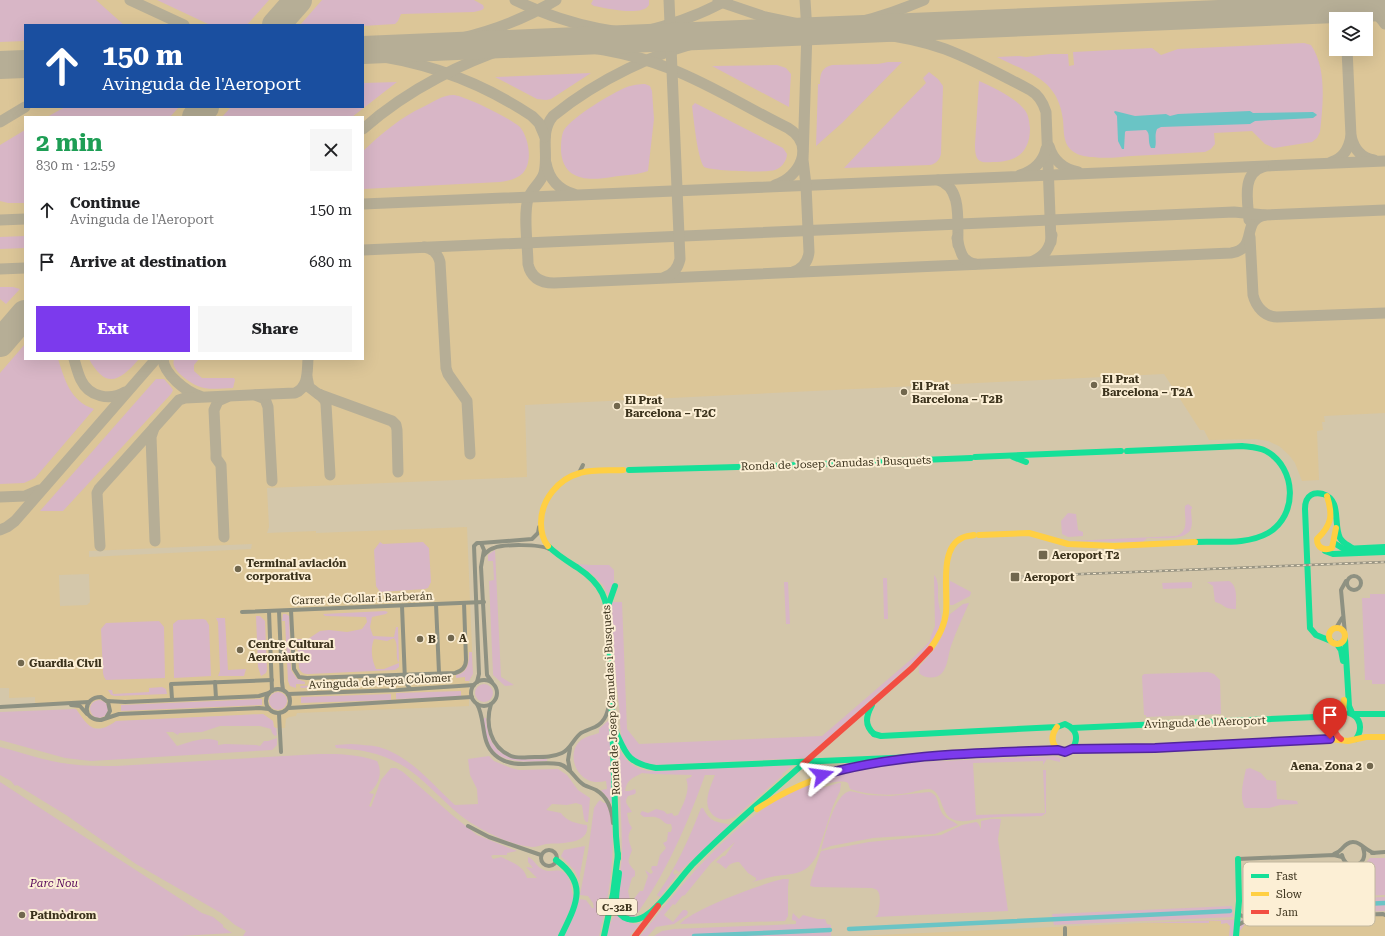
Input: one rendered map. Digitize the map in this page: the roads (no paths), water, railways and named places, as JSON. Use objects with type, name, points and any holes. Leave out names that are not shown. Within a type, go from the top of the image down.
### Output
[{"type":"main road","name":"Ronda de Josep Canudas i Busquets","points":[[618,854],[613,753],[614,726],[608,610],[604,593],[596,581],[586,572],[563,560],[552,551],[544,537],[541,521],[545,504],[551,493],[571,476],[588,471],[773,466],[1250,447],[1265,451],[1273,456],[1287,476],[1290,502],[1286,513],[1278,526],[1264,536],[1253,540],[1109,546],[1068,544],[1029,533],[966,535],[960,537],[948,552],[946,567],[946,615],[934,644],[912,668],[876,699]]},
{"type":"main road","points":[[1010,456],[1026,462]]},
{"type":"main road","points":[[1325,551],[1330,549],[1334,541],[1337,527],[1336,506],[1327,496],[1318,493],[1312,494],[1306,501],[1310,628],[1311,632],[1317,637],[1334,643],[1342,642],[1345,636]]},
{"type":"main road","points":[[1324,534],[1330,521],[1330,507],[1327,496]]},
{"type":"main road","points":[[1337,527],[1341,539],[1352,548]]},
{"type":"main road","points":[[1385,547],[1341,548],[1330,535],[1324,534],[1319,536],[1317,542],[1318,547],[1333,554],[1385,552]]},
{"type":"main road","points":[[608,610],[615,586]]},
{"type":"main road","points":[[1317,637],[1330,634],[1332,630],[1336,628],[1340,629],[1345,636],[1349,706],[1353,714],[1358,719],[1361,728],[1359,736],[1356,739]]},
{"type":"main road","points":[[1330,634],[1329,638],[1341,650],[1343,659],[1345,706],[1341,715],[1334,724],[1336,735],[1341,739]]},
{"type":"main road","points":[[734,825],[876,699]]},
{"type":"main road","name":"Avinguda de l'Aeroport","points":[[876,699],[867,713],[867,728],[874,734],[881,736],[1057,727],[1065,724],[1072,728],[1353,714],[1385,714]]},
{"type":"main road","points":[[614,726],[626,754],[634,762],[643,766],[666,768],[915,757]]},
{"type":"main road","points":[[1057,727],[1054,730],[1052,743],[1058,750]]},
{"type":"main road","points":[[1072,728],[1077,734],[1077,742],[1072,749]]},
{"type":"main road","name":"Avinguda de l'Aeroport","points":[[915,757],[1058,750],[1065,752],[1072,749],[1155,748],[1341,739],[1348,741],[1385,736]]},
{"type":"main road","points":[[734,825],[774,799],[804,782],[822,775],[851,767],[915,757]]},
{"type":"main road","name":"C-32B","points":[[635,936],[692,866],[734,825]]},
{"type":"main road","name":"C-32B","points":[[618,854],[620,864],[616,904],[620,914],[629,920],[637,920],[643,918],[658,906]]},
{"type":"main road","name":"C-32B","points":[[604,936],[613,894],[618,854]]},
{"type":"main road","points":[[1236,936],[1238,925],[1238,859]]},
{"type":"main road","points":[[556,860],[564,865],[575,878],[577,891],[574,906],[561,936]]},
{"type":"street","points":[[579,473],[583,465]]},
{"type":"street","points":[[541,521],[538,533],[532,539],[477,543],[474,546],[479,674],[472,690],[472,697],[478,704],[481,711],[485,738],[490,750],[498,757],[512,764],[561,764],[570,770],[576,778],[584,784],[601,793],[607,801],[612,814],[618,854]]},
{"type":"street","points":[[510,541],[511,546]]},
{"type":"street","points":[[481,543],[484,550],[481,567],[487,675],[495,685],[497,692],[497,697],[491,704],[488,717],[490,735],[494,743],[501,750],[511,756],[553,756],[564,752],[581,733],[597,726],[605,719],[609,707],[612,687]]},
{"type":"street","points":[[482,557],[493,548],[511,546],[537,545],[544,546],[552,551]]},
{"type":"street","points":[[1345,636],[1341,590],[1349,577],[1358,577],[1361,581],[1361,586],[1354,591],[1348,589]]},
{"type":"street","points":[[1346,582],[1348,589]]},
{"type":"street","points":[[1342,594],[1348,589]]},
{"type":"street","name":"Carrer de Collar i Barberán","points":[[242,612],[484,602]]},
{"type":"street","name":"Avinguda de Pepa Colomer","points":[[291,610],[294,671],[299,677],[405,675],[460,671],[466,664],[464,603]]},
{"type":"street","points":[[436,604],[439,673]]},
{"type":"street","points":[[402,606],[405,681],[410,689]]},
{"type":"street","points":[[278,610],[283,690]]},
{"type":"street","points":[[0,707],[89,702],[96,697],[125,702],[259,696],[271,692],[278,689],[283,690],[288,694],[290,699],[289,708],[283,713],[273,713],[269,709],[266,702],[271,692],[272,680],[269,611]]},
{"type":"street","points":[[1336,628],[1342,620],[1343,614]]},
{"type":"street","points":[[172,699],[171,684],[272,680]]},
{"type":"street","points":[[475,684],[484,680],[492,682]]},
{"type":"street","points":[[398,690],[405,681]]},
{"type":"street","points":[[215,682],[216,698]]},
{"type":"street","name":"Avinguda de Pepa Colomer","points":[[288,694],[398,690],[475,684]]},
{"type":"street","name":"Avinguda de Pepa Colomer","points":[[289,708],[472,697]]},
{"type":"street","points":[[106,718],[109,714],[110,708],[107,700]]},
{"type":"street","points":[[89,702],[87,711],[91,717]]},
{"type":"street","points":[[67,704],[80,706],[91,717],[98,720],[119,714],[259,708],[269,709]]},
{"type":"street","points":[[478,704],[482,706],[491,704]]},
{"type":"street","points":[[279,714],[281,752]]},
{"type":"street","points":[[570,747],[568,760],[570,770]]},
{"type":"street","points":[[468,826],[489,837],[541,855]]},
{"type":"street","points":[[1334,854],[1342,850],[1351,842],[1358,843],[1364,849],[1374,852],[1385,852]]},
{"type":"street","points":[[1364,849],[1364,857]]},
{"type":"street","points":[[551,850],[556,854],[556,860],[551,866],[546,865],[541,861],[541,855],[544,851],[551,850]]},
{"type":"street","points":[[1342,850],[1342,857]]},
{"type":"street","points":[[1361,862],[1364,857],[1374,852]]},
{"type":"street","points":[[1238,859],[1334,854],[1342,857],[1346,862]]},
{"type":"street","points":[[1238,914],[1243,916]]},
{"type":"street","points":[[1375,914],[1385,915]]},
{"type":"street","points":[[1238,925],[1243,922]]},
{"type":"street","points":[[1065,928],[1065,936]]},
{"type":"water","points":[[1250,111],[1253,113],[1313,112],[1317,115],[1313,118],[1255,121],[1250,124],[1161,127],[1157,129],[1156,132],[1155,148],[1151,148],[1146,130],[1126,131],[1124,149],[1122,149],[1118,141],[1117,116],[1114,112],[1135,116],[1166,114],[1170,116],[1178,114]]},
{"type":"waterway","points":[[1375,903],[1385,903]]},
{"type":"waterway","points":[[849,929],[1230,911]]},
{"type":"waterway","points":[[694,936],[830,930]]},
{"type":"railway","points":[[1057,575],[1385,562]]},
{"type":"place","name":"El Prat Barcelona – T2A","points":[[1094,385]]},
{"type":"place","name":"El Prat Barcelona – T2B","points":[[904,392]]},
{"type":"place","name":"El Prat Barcelona – T2C","points":[[617,406]]},
{"type":"place","name":"Aeroport T2","points":[[1043,555]]},
{"type":"place","name":"Terminal aviación corporativa","points":[[238,569]]},
{"type":"place","name":"Aeroport","points":[[1015,577]]},
{"type":"place","name":"A","points":[[451,638]]},
{"type":"place","name":"B","points":[[420,639]]},
{"type":"place","name":"Centre Cultural Aeronàutic","points":[[240,650]]},
{"type":"place","name":"Guardia Civil","points":[[21,663]]},
{"type":"place","name":"Aena. Zona 2","points":[[1370,766]]},
{"type":"place","name":"Patinòdrom","points":[[22,915]]},
{"type":"park label","name":"Parc Nou","points":[[54,883]]}]
